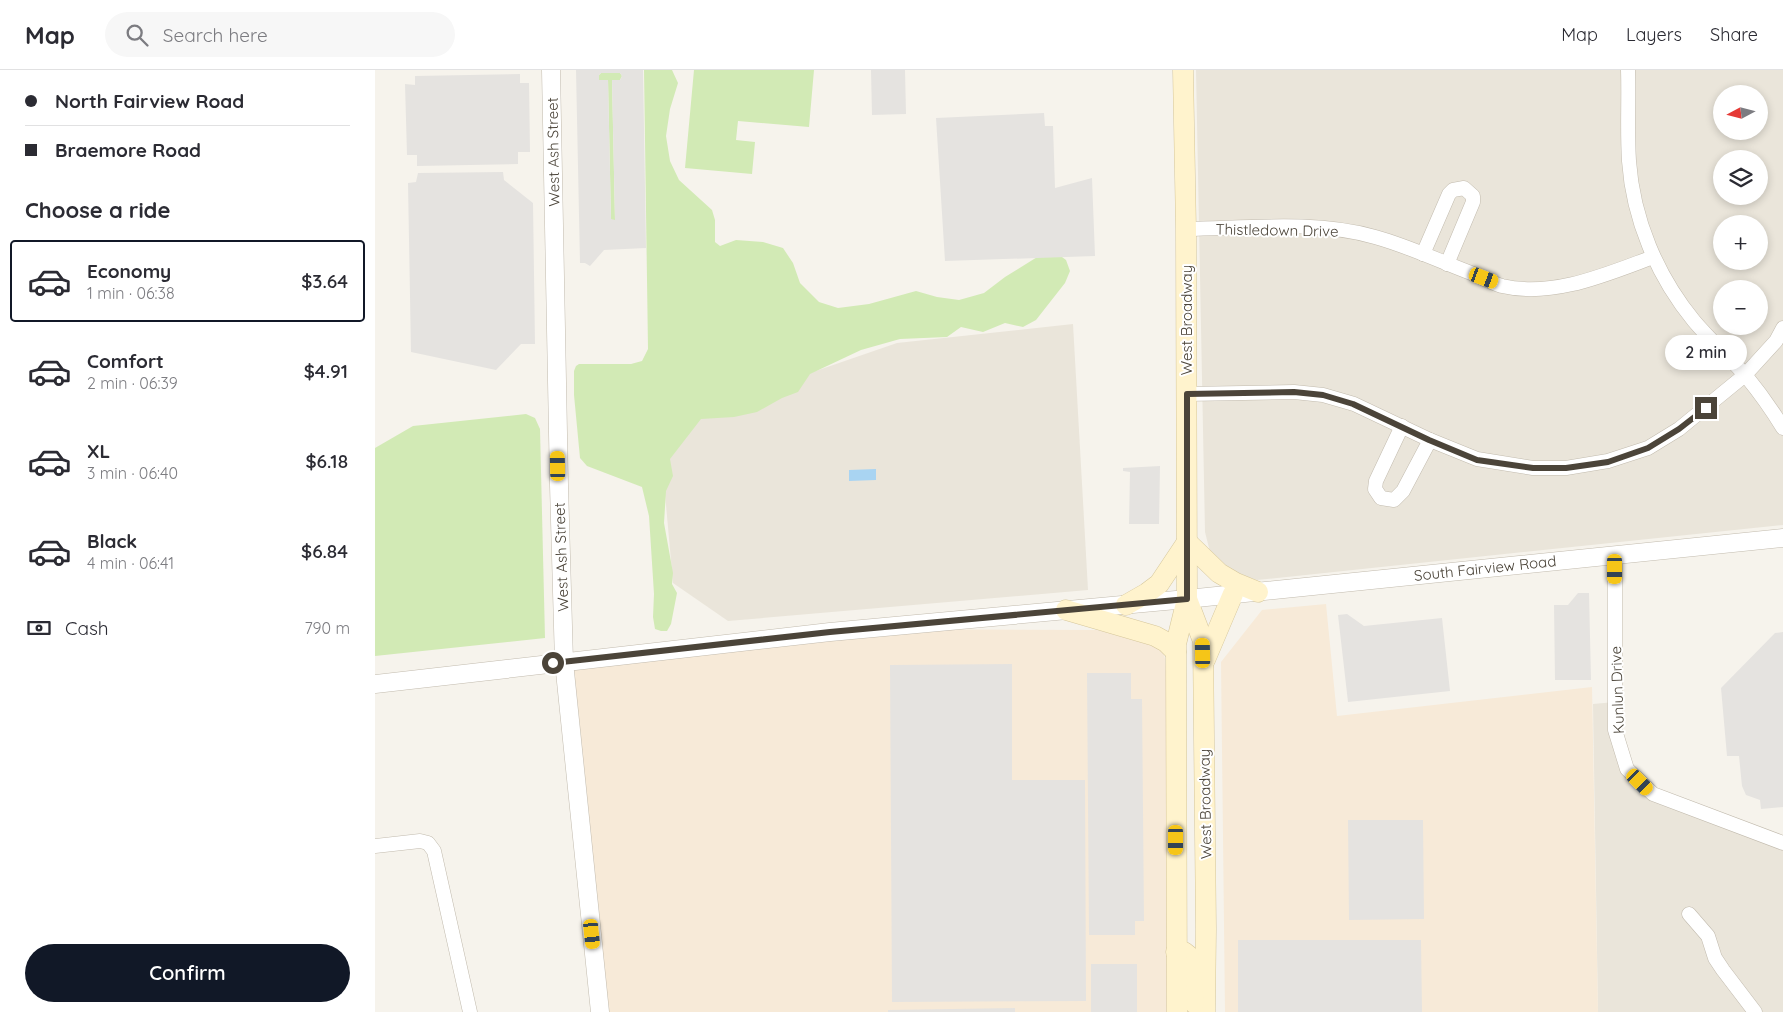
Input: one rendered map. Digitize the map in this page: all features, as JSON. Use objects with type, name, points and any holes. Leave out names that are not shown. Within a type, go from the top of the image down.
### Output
[{"type":"main road","name":"West Broadway","points":[[1177,1012],[1175,644],[1187,599],[1186,229],[1183,70]]},
{"type":"main road","points":[[1126,605],[1159,584],[1187,542],[1219,573],[1236,583],[1258,592]]},
{"type":"main road","points":[[1203,665],[1233,594]]},
{"type":"main road","name":"West Broadway","points":[[1187,599],[1203,641],[1205,1012]]},
{"type":"main road","points":[[1067,610],[1155,636],[1166,642],[1175,652]]},
{"type":"main road","points":[[1177,821],[1189,861],[1189,917],[1194,927],[1206,930]]},
{"type":"main road","points":[[1176,952],[1184,952],[1189,956],[1197,1012]]},
{"type":"street","name":"West Ash Street","points":[[551,70],[558,475],[564,662],[600,1012]]},
{"type":"street","points":[[1629,70],[1629,162],[1635,199],[1653,257],[1669,285],[1693,320],[1745,375],[1783,428]]},
{"type":"street","points":[[1423,254],[1449,194],[1453,190],[1464,188],[1473,196],[1473,202],[1447,264]]},
{"type":"street","name":"Thistledown Drive","points":[[1186,229],[1319,228],[1375,237],[1503,286],[1544,288],[1587,281],[1653,257]]},
{"type":"street","points":[[1187,394],[1294,392],[1323,395],[1353,404],[1429,440],[1477,460],[1533,468],[1566,468],[1608,462],[1648,448],[1679,429],[1745,375],[1776,340],[1783,328]]},
{"type":"street","points":[[1402,426],[1376,481],[1375,488],[1381,498],[1393,500],[1403,491],[1429,440]]},
{"type":"street","name":"South Fairview Road","points":[[375,684],[830,632],[1258,592],[1783,538]]},
{"type":"street","name":"Kunlun Drive","points":[[1615,555],[1615,730],[1627,768],[1653,794],[1783,843]]},
{"type":"street","points":[[375,846],[420,841],[428,843],[434,851],[470,1012]]},
{"type":"street","points":[[1689,914],[1708,936],[1715,958],[1755,1012]]},
{"type":"shaded area","points":[[576,70],[643,70],[646,248],[604,250],[590,266],[580,263]],"holes":[[[601,73],[620,73],[622,76],[620,80],[612,80],[615,220],[611,219],[608,80],[599,80],[599,75]]]},
{"type":"shaded area","points":[[871,70],[905,70],[906,114],[872,115]]},
{"type":"shaded area","points":[[1196,70],[1783,70],[1783,525],[1257,580],[1224,569],[1210,552],[1205,532]]},
{"type":"shaded area","points":[[520,74],[520,83],[529,83],[530,152],[518,152],[518,164],[417,166],[417,155],[407,155],[405,84],[415,85],[415,76]]},
{"type":"shaded area","points":[[1044,113],[1045,126],[1053,126],[1055,188],[1092,178],[1095,256],[945,261],[936,118]]},
{"type":"shaded area","points":[[503,172],[504,180],[533,203],[535,344],[521,344],[496,370],[411,352],[408,183],[416,182],[418,173]]},
{"type":"shaded area","points":[[1073,324],[1088,590],[728,621],[673,583],[662,460],[705,409],[897,343]]},
{"type":"shaded area","points":[[1160,466],[1159,524],[1129,524],[1130,472],[1123,471],[1123,468]]},
{"type":"shaded area","points":[[1578,593],[1589,593],[1591,680],[1555,680],[1554,605],[1568,605]]},
{"type":"shaded area","points":[[1326,604],[1337,716],[1592,687],[1598,1012],[1225,1012],[1221,662],[1262,610]]},
{"type":"shaded area","points":[[1347,614],[1364,626],[1442,618],[1450,691],[1348,702],[1338,615]]},
{"type":"shaded area","points":[[870,629],[1096,630],[1151,639],[1163,652],[1176,821],[1169,1012],[600,1012],[564,662]]},
{"type":"shaded area","points":[[1783,632],[1783,807],[1761,809],[1760,800],[1746,795],[1742,786],[1739,756],[1727,756],[1721,688],[1775,633]]},
{"type":"shaded area","points":[[1012,664],[1012,780],[1085,780],[1086,1001],[892,1002],[890,665]]},
{"type":"shaded area","points":[[1087,673],[1131,673],[1131,699],[1142,699],[1144,921],[1135,921],[1135,935],[1089,935]]},
{"type":"shaded area","points":[[1615,702],[1627,768],[1653,794],[1783,843],[1783,1012],[1598,1012],[1593,704]]},
{"type":"shaded area","points":[[1348,820],[1423,820],[1424,919],[1349,920]]},
{"type":"shaded area","points":[[1238,940],[1421,940],[1422,1012],[1238,1012]]},
{"type":"shaded area","points":[[1091,964],[1137,964],[1137,1012],[1091,1012]]},
{"type":"shaded area","points":[[1015,1008],[1015,1012],[888,1012],[888,1010]]},
{"type":"green space","points":[[644,70],[672,70],[678,83],[670,109],[666,136],[670,161],[679,180],[712,210],[715,220],[715,242],[720,246],[736,240],[763,242],[783,248],[793,263],[800,283],[819,302],[838,308],[869,304],[916,291],[937,297],[959,300],[984,293],[1005,277],[1042,254],[1058,254],[1066,260],[1070,271],[1065,283],[1036,320],[1023,327],[1005,323],[983,332],[961,327],[947,337],[900,339],[861,350],[810,374],[798,392],[782,398],[757,412],[734,417],[701,419],[670,459],[673,476],[666,491],[664,523],[673,573],[672,584],[677,593],[671,624],[667,631],[655,629],[649,516],[642,487],[587,466],[580,458],[574,395],[574,371],[579,364],[631,364],[642,361],[648,349]]},
{"type":"green space","points":[[694,70],[814,70],[809,127],[738,121],[736,140],[755,142],[752,174],[685,168]]},
{"type":"green space","points":[[601,73],[620,73],[622,76],[620,80],[612,80],[615,220],[611,220],[608,80],[599,80]]},
{"type":"green space","points":[[526,414],[535,418],[540,429],[545,638],[375,656],[375,448],[413,426]]},
{"type":"water","points":[[876,469],[876,480],[849,481],[849,470]]},
{"type":"route","points":[[553,663],[830,632],[1187,599],[1187,394],[1294,392],[1323,395],[1353,404],[1429,440],[1477,460],[1533,468],[1566,468],[1608,462],[1648,448],[1679,429],[1706,408]]}]
